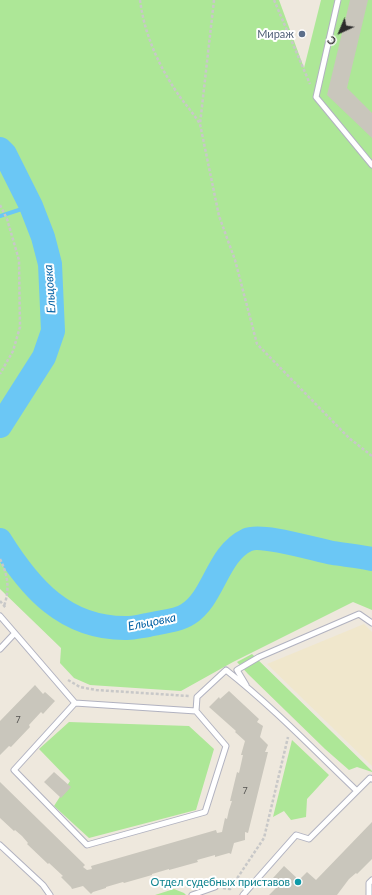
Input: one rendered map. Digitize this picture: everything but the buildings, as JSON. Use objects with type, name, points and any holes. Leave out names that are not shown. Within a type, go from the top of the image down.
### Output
[{"type":"lane","points":[[338,0],[316,97],[372,165]]},
{"type":"lane","points":[[249,688],[237,670],[259,657],[359,614],[372,623]]},
{"type":"lane","points":[[0,616],[75,703],[196,711]]},
{"type":"lane","points":[[0,649],[14,634]]},
{"type":"lane","points":[[75,703],[14,770],[87,846],[205,812],[226,746],[196,711],[197,697],[226,670],[249,688],[291,726],[357,791]]},
{"type":"lane","points":[[243,895],[296,835],[309,839],[370,778],[372,780]]},
{"type":"lane","points":[[0,845],[43,885],[50,895]]},
{"type":"lane","points":[[369,895],[369,883],[372,880]]},
{"type":"lane","points":[[192,895],[215,887]]},
{"type":"path","points":[[140,0],[141,13],[155,55],[174,89],[200,124]]},
{"type":"path","points":[[214,0],[200,124],[219,216],[235,260],[257,344],[349,438],[372,456]]},
{"type":"path","points":[[274,0],[316,97]]},
{"type":"path","points":[[0,205],[4,211],[19,260],[20,327],[13,351],[0,374]]},
{"type":"path","points":[[0,559],[6,572],[8,582],[8,590],[4,606]]},
{"type":"path","points":[[0,601],[8,610]]},
{"type":"path","points":[[65,677],[70,682],[80,687],[96,690],[197,697]]},
{"type":"path","points":[[215,887],[230,889],[264,838],[291,726]]},
{"type":"shaded area","points":[[364,624],[372,632],[372,766],[267,664]]},
{"type":"green space","points":[[0,0],[279,0],[304,68],[321,0],[372,0],[372,610],[353,602],[233,662],[181,691],[90,685],[74,678],[60,663],[61,648],[0,589]]},
{"type":"green space","points":[[252,654],[372,772],[357,767],[349,770],[325,749],[248,674],[237,662]]},
{"type":"green space","points":[[69,722],[189,726],[214,749],[196,810],[89,838],[54,806],[70,781],[39,749]]},
{"type":"green space","points":[[292,740],[329,775],[307,799],[306,817],[291,820],[284,811],[273,817]]},
{"type":"green space","points":[[174,889],[186,895],[155,895]]},
{"type":"waterway","name":"Ельцовка","points":[[0,149],[5,154],[31,206],[43,237],[50,264],[53,331],[44,357],[0,426]]},
{"type":"waterway","points":[[0,216],[31,206]]},
{"type":"waterway","name":"Ельцовка","points":[[0,540],[24,574],[37,589],[67,613],[85,621],[105,626],[127,628],[169,621],[188,614],[197,607],[204,598],[229,555],[247,540],[254,538],[276,540],[333,553],[372,559]]},
{"type":"place","name":"Мираж","points":[[302,34]]},
{"type":"place","name":"Отдел судебных приставов","points":[[298,882]]}]
